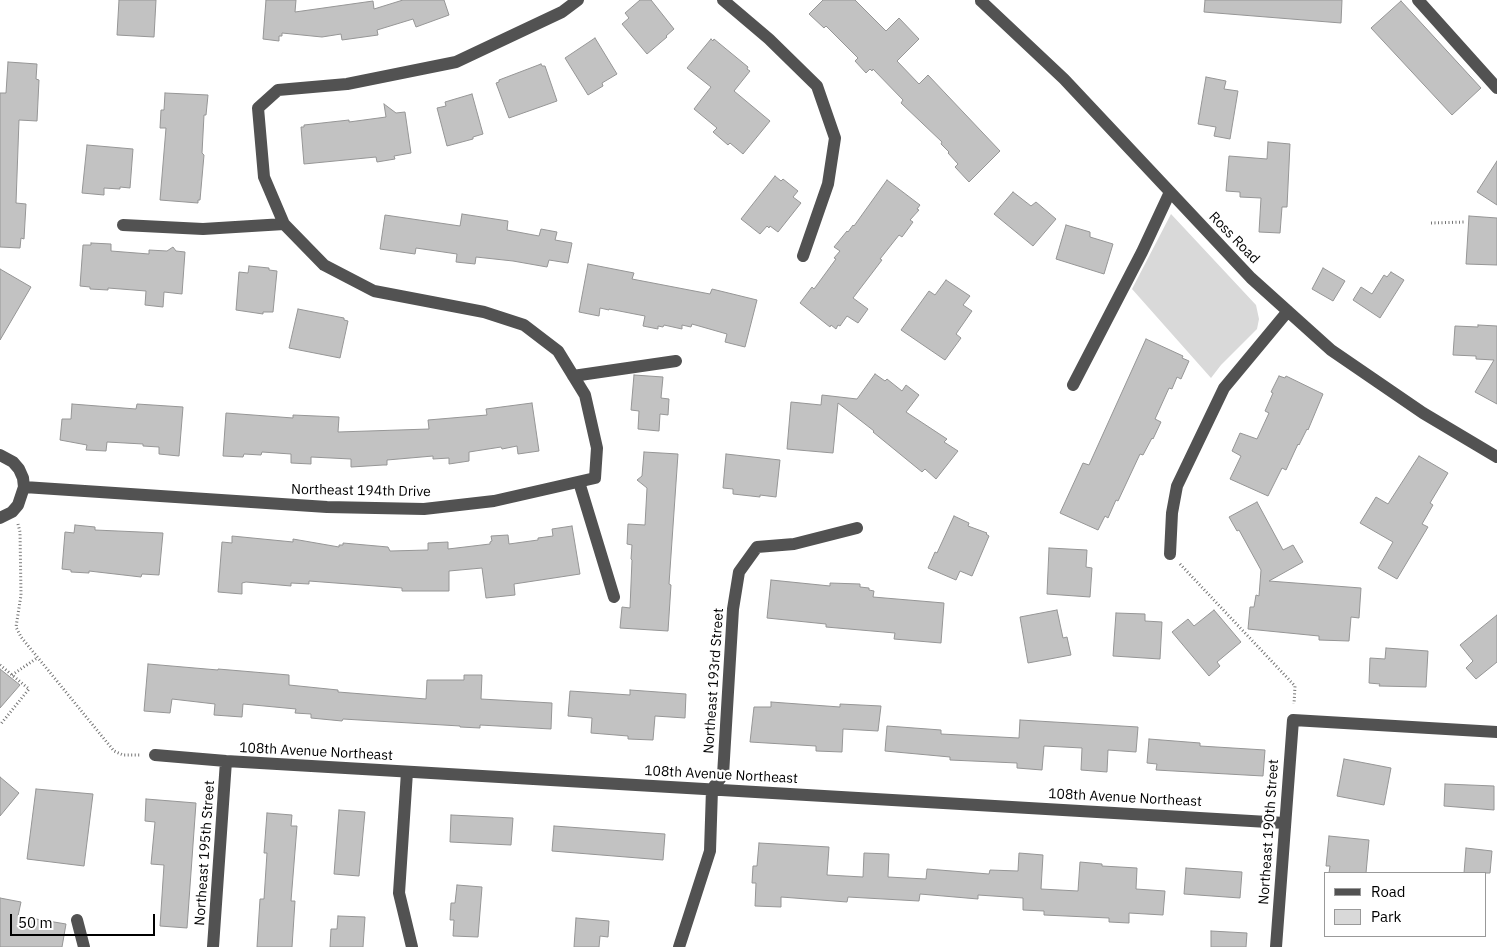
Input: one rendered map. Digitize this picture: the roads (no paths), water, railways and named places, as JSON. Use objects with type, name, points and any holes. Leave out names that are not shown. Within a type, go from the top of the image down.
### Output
[{"type":"street","name":"Northeast 194th Drive","points":[[24,487],[327,508],[424,509],[494,501],[595,478],[598,448],[585,395],[558,351],[524,325],[484,312],[374,291],[324,265],[284,224],[264,177],[258,108],[278,90],[347,84],[456,62],[562,12],[578,0]]},
{"type":"street","points":[[723,0],[769,39],[816,86],[835,138],[828,184],[803,256]]},
{"type":"street","points":[[1418,0],[1497,88]]},
{"type":"street","name":"Ross Road","points":[[981,1],[1064,79],[1251,278],[1331,350],[1423,413],[1497,457]]},
{"type":"street","points":[[1073,385],[1142,252],[1170,192]]},
{"type":"street","points":[[124,225],[203,229],[284,224]]},
{"type":"street","points":[[1170,554],[1172,513],[1177,486],[1215,405],[1224,388],[1288,311]]},
{"type":"street","points":[[573,376],[676,361]]},
{"type":"street","points":[[0,455],[13,462],[19,469],[24,487],[22,497],[14,509],[0,518]]},
{"type":"street","points":[[579,482],[614,597]]},
{"type":"street","name":"Northeast 193rd Street","points":[[679,947],[710,851],[712,789],[723,775],[733,609],[739,572],[758,547],[794,544],[857,528]]},
{"type":"street","name":"Northeast 190th Street","points":[[1276,947],[1293,720],[1497,732]]},
{"type":"street","name":"108th Avenue Northeast","points":[[155,755],[406,772],[1285,823]]},
{"type":"street","name":"Northeast 195th Street","points":[[213,947],[226,761]]},
{"type":"street","points":[[406,772],[399,893],[412,947]]},
{"type":"street","points":[[77,920],[84,947]]}]
